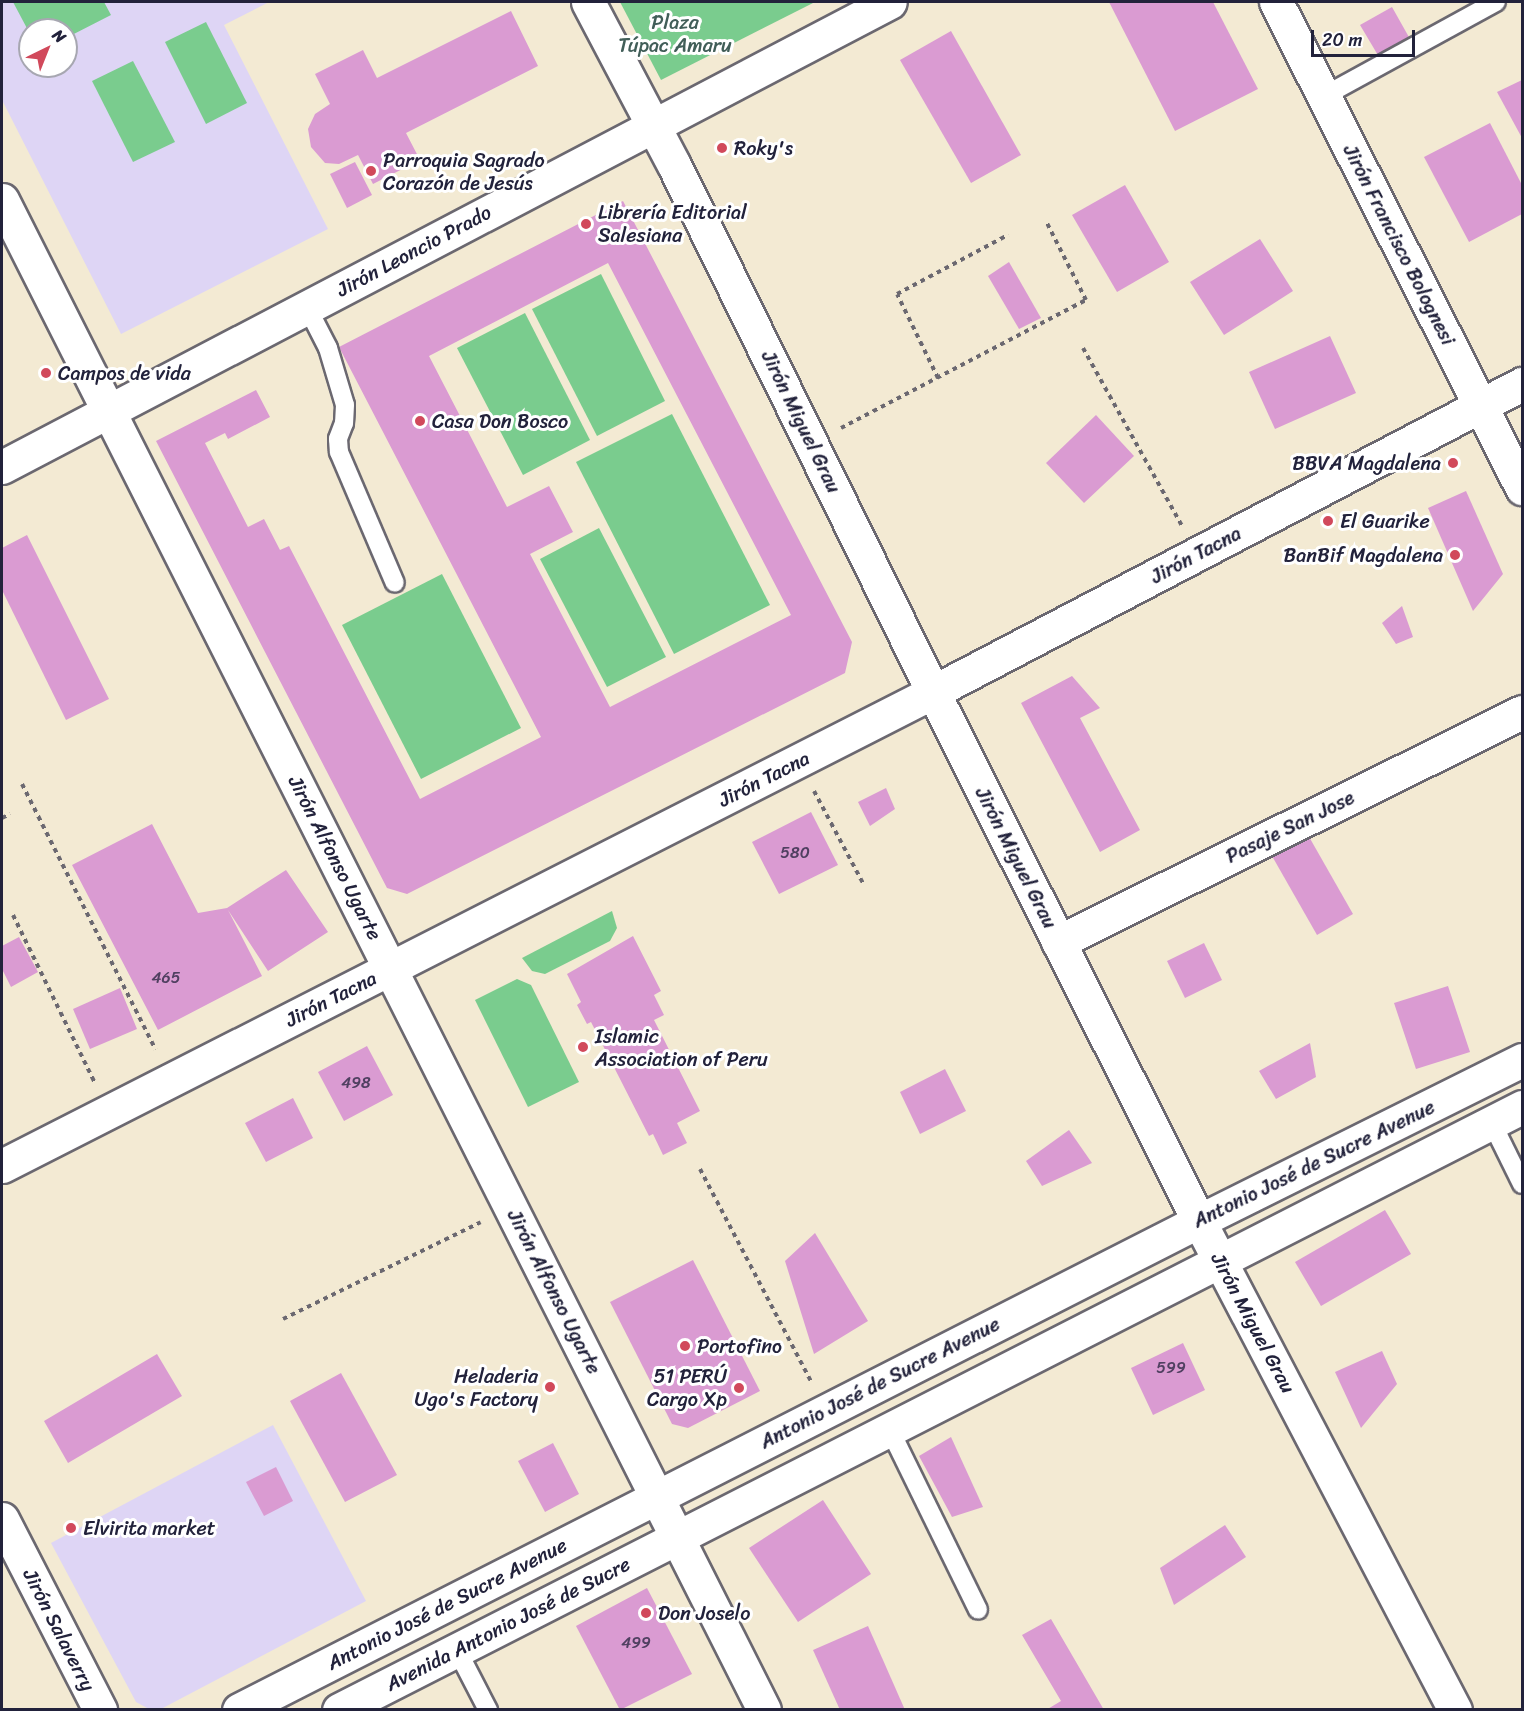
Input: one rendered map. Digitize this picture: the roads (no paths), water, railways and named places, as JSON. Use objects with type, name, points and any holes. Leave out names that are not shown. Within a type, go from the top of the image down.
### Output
[{"type":"street","name":"Jirón Miguel Grau","points":[[588,2],[679,176],[1058,942],[1200,1221],[1455,1710]]},
{"type":"street","name":"Jirón Leoncio Prado","points":[[2,467],[890,2]]},
{"type":"street","name":"Jirón Francisco Bolognesi","points":[[1276,2],[1522,488]]},
{"type":"street","name":"Jirón Alfonso Ugarte","points":[[2,200],[764,1710]]},
{"type":"street","name":"Jirón Tacna","points":[[2,1166],[797,762],[1522,384]]},
{"type":"street","name":"Pasaje San Jose","points":[[1058,942],[1522,712]]},
{"type":"street","name":"Antonio José de Sucre Avenue","points":[[239,1710],[1200,1221],[1522,1060]]},
{"type":"street","points":[[678,1539],[1522,1107]]},
{"type":"street","name":"Jirón Salaverry","points":[[2,1519],[100,1710]]},
{"type":"street","name":"Avenida Antonio José de Sucre","points":[[339,1710],[678,1539]]},
{"type":"lane","points":[[1324,96],[1496,2]]},
{"type":"lane","points":[[308,307],[328,348],[345,405],[344,423],[338,439],[339,452],[395,583]]},
{"type":"lane","points":[[1492,1123],[1522,1184]]},
{"type":"lane","points":[[890,1430],[978,1610]]},
{"type":"lane","points":[[457,1650],[488,1710]]},
{"type":"place","name":"Roky's","points":[[722,148]]},
{"type":"place","name":"Parroquia Sagrado Corazón de Jesús","points":[[371,171]]},
{"type":"place","name":"Librería Editorial Salesiana","points":[[586,224]]},
{"type":"place","name":"Campos de vida","points":[[46,373]]},
{"type":"place","name":"Casa Don Bosco","points":[[420,421]]},
{"type":"place","name":"BBVA Magdalena","points":[[1453,463]]},
{"type":"place","name":"El Guarike","points":[[1328,521]]},
{"type":"place","name":"BanBif Magdalena","points":[[1455,555]]},
{"type":"place","name":"Islamic Association of Peru","points":[[583,1047]]},
{"type":"place","name":"Portofino","points":[[685,1346]]},
{"type":"place","name":"Heladeria Ugo's Factory","points":[[550,1387]]},
{"type":"place","name":"51 PERÚ Cargo Xp","points":[[739,1388]]},
{"type":"place","name":"Elvirita market","points":[[71,1528]]},
{"type":"place","name":"Don Joselo","points":[[646,1613]]},
{"type":"park label","name":"Plaza Túpac Amaru","points":[[675,34]]}]
